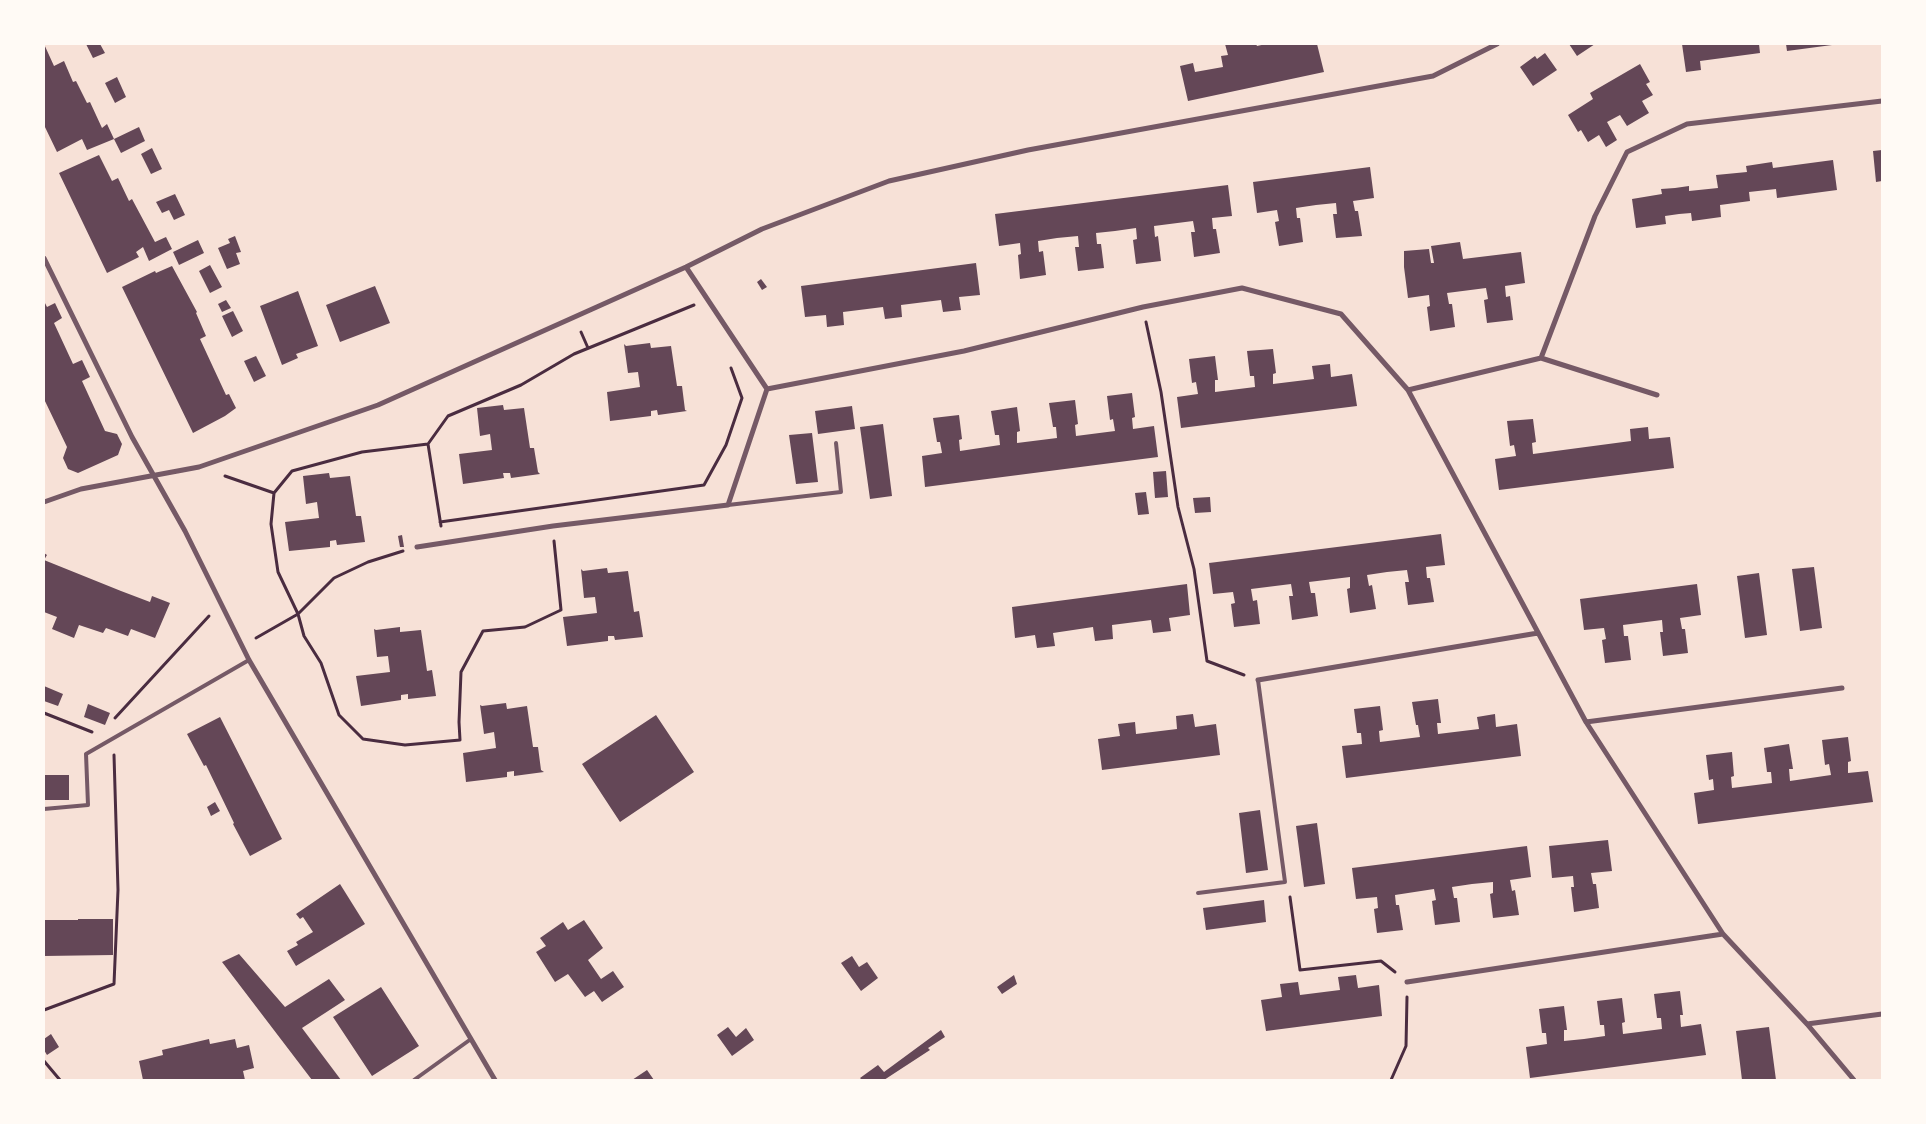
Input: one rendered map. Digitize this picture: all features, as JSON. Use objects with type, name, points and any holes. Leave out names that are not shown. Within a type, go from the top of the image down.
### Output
[{"type":"street","points":[[44,502],[81,489],[200,467],[378,405],[686,267],[762,229],[889,181],[1028,150],[1432,76],[1497,44]]},
{"type":"street","points":[[1541,358],[1595,216],[1627,152],[1687,124],[1882,101]]},
{"type":"street","points":[[44,258],[132,438],[154,475],[221,601],[249,660],[495,1080]]},
{"type":"street","points":[[686,267],[767,389]]},
{"type":"street","points":[[767,389],[964,351],[1143,307],[1242,288],[1341,314],[1408,390],[1586,722],[1723,934],[1807,1024],[1854,1080]]},
{"type":"street","points":[[1408,390],[1541,358],[1657,395]]},
{"type":"street","points":[[417,546],[553,526],[728,505],[767,389]]},
{"type":"street","points":[[1258,680],[1538,633]]},
{"type":"street","points":[[1586,722],[1842,688]]},
{"type":"street","points":[[1408,982],[1723,934]]},
{"type":"street","points":[[1807,1024],[1882,1014]]},
{"type":"lane","points":[[728,505],[842,492],[836,443]]},
{"type":"lane","points":[[44,809],[88,805],[86,754],[249,660]]},
{"type":"lane","points":[[1198,893],[1285,882],[1258,680]]},
{"type":"lane","points":[[414,1080],[471,1039]]},
{"type":"path","points":[[443,542],[428,444],[448,416],[520,385],[574,354],[698,303],[706,297]]},
{"type":"path","points":[[1143,307],[1161,392],[1178,507],[1194,569],[1207,661],[1258,680]]},
{"type":"path","points":[[440,522],[704,485],[726,445],[742,398],[730,365]]},
{"type":"path","points":[[428,444],[362,452],[292,471],[274,493],[271,524],[278,572],[298,614],[304,636],[321,663],[339,715],[363,739],[405,745],[460,740],[461,672],[483,631],[525,626],[561,610],[553,526],[548,506]]},
{"type":"path","points":[[200,467],[274,493]]},
{"type":"path","points":[[242,645],[298,614],[334,578],[368,562],[417,546]]},
{"type":"path","points":[[112,721],[199,629],[221,601]]},
{"type":"path","points":[[44,713],[98,735]]},
{"type":"path","points":[[44,1010],[114,984],[118,890],[113,738]]},
{"type":"path","points":[[1285,882],[1290,897],[1300,970],[1381,961],[1408,982],[1406,1046],[1391,1080]]},
{"type":"path","points":[[44,1061],[60,1080]]},
{"type":"building","points":[[44,44],[54,66],[64,61],[73,82],[76,81],[87,103],[90,102],[102,128],[107,124],[114,139],[87,150],[82,139],[57,152],[44,125]]},
{"type":"building","points":[[86,44],[100,44],[105,53],[93,58]]},
{"type":"building","points":[[1225,44],[1256,44],[1257,46],[1266,44],[1317,44],[1324,72],[1188,101],[1180,66],[1193,63],[1195,72],[1223,67],[1221,56],[1228,55]]},
{"type":"building","points":[[1569,44],[1595,44],[1577,56]]},
{"type":"building","points":[[1682,44],[1759,44],[1760,53],[1700,61],[1701,70],[1686,72]]},
{"type":"building","points":[[1786,44],[1832,44],[1832,45],[1787,51]]},
{"type":"building","points":[[1545,53],[1557,70],[1533,86],[1520,67],[1535,56],[1537,59]]},
{"type":"building","points":[[1640,64],[1650,82],[1646,84],[1653,95],[1642,101],[1649,113],[1627,126],[1620,115],[1607,122],[1617,140],[1606,147],[1599,135],[1588,142],[1581,130],[1578,132],[1568,115],[1593,99],[1590,93]]},
{"type":"building","points":[[117,77],[126,97],[115,103],[105,83]]},
{"type":"building","points":[[139,127],[145,141],[121,153],[114,139]]},
{"type":"building","points":[[152,148],[162,169],[151,174],[141,154]]},
{"type":"building","points":[[1882,150],[1882,181],[1876,182],[1873,151]]},
{"type":"building","points":[[99,155],[112,181],[118,178],[129,201],[132,199],[155,242],[166,237],[172,249],[149,261],[143,247],[136,252],[139,257],[107,273],[59,173]]},
{"type":"building","points":[[1833,160],[1837,190],[1777,198],[1776,189],[1749,192],[1750,201],[1720,205],[1721,217],[1692,221],[1691,213],[1679,214],[1665,216],[1666,224],[1636,228],[1632,199],[1662,194],[1661,189],[1689,186],[1689,191],[1718,188],[1716,175],[1747,172],[1746,166],[1772,162],[1773,168]]},
{"type":"building","points":[[1370,167],[1374,198],[1353,201],[1355,211],[1358,211],[1362,236],[1336,238],[1333,214],[1337,214],[1336,203],[1316,205],[1296,208],[1297,218],[1300,218],[1303,242],[1279,246],[1275,222],[1279,221],[1277,210],[1257,213],[1253,182]]},
{"type":"building","points":[[1228,185],[1232,216],[1212,218],[1220,253],[1194,257],[1191,232],[1195,232],[1193,221],[1154,226],[1155,237],[1158,236],[1161,261],[1136,264],[1133,240],[1137,239],[1136,228],[1096,233],[1097,244],[1101,244],[1104,268],[1078,271],[1075,247],[1079,247],[1078,236],[1057,238],[1038,241],[1039,252],[1043,251],[1046,275],[1020,279],[1018,255],[1021,254],[1020,243],[999,246],[995,214]]},
{"type":"building","points":[[175,194],[185,215],[174,220],[169,210],[162,213],[156,202]]},
{"type":"building","points":[[235,236],[241,252],[236,253],[240,264],[227,269],[218,248],[230,243],[228,239]]},
{"type":"building","points":[[198,240],[204,253],[179,265],[173,252]]},
{"type":"building","points":[[1460,242],[1463,259],[1521,252],[1525,283],[1505,286],[1506,297],[1510,296],[1513,320],[1487,323],[1484,300],[1488,299],[1486,288],[1447,293],[1449,304],[1452,304],[1455,327],[1430,331],[1427,307],[1430,306],[1429,295],[1408,298],[1404,251],[1429,249],[1431,263],[1434,263],[1431,246]]},
{"type":"building","points":[[976,263],[980,295],[959,297],[961,310],[943,312],[941,300],[901,305],[902,317],[885,319],[883,307],[843,312],[844,325],[827,327],[826,315],[805,317],[801,286]]},
{"type":"building","points":[[210,265],[222,287],[210,293],[199,271]]},
{"type":"building","points":[[172,266],[197,312],[206,336],[200,339],[226,395],[229,394],[236,408],[193,433],[122,287],[155,271],[156,273]]},
{"type":"building","points":[[761,279],[767,287],[762,290],[757,282]]},
{"type":"building","points":[[375,286],[390,323],[340,342],[326,305]]},
{"type":"building","points":[[298,291],[318,346],[296,354],[298,358],[282,365],[260,306]]},
{"type":"building","points":[[226,300],[231,308],[222,312],[218,304]]},
{"type":"building","points":[[44,301],[47,307],[55,303],[62,318],[54,323],[73,364],[82,360],[90,377],[82,381],[105,431],[117,434],[122,444],[118,455],[78,473],[68,469],[63,458],[67,447],[44,399]]},
{"type":"building","points":[[233,311],[243,331],[232,337],[222,316]]},
{"type":"building","points":[[650,343],[651,348],[671,346],[677,386],[682,386],[685,410],[687,411],[658,415],[657,410],[651,411],[651,416],[610,421],[607,392],[640,387],[638,372],[628,373],[624,344],[626,346]]},
{"type":"building","points":[[1273,349],[1276,373],[1273,374],[1273,384],[1314,379],[1312,366],[1330,364],[1331,377],[1352,374],[1357,406],[1181,428],[1177,397],[1198,394],[1196,382],[1192,383],[1189,359],[1215,356],[1218,380],[1215,380],[1215,392],[1255,387],[1254,376],[1250,376],[1247,351]]},
{"type":"building","points":[[256,356],[266,376],[254,382],[244,361]]},
{"type":"building","points":[[1132,393],[1135,417],[1132,418],[1133,429],[1154,426],[1158,457],[925,487],[922,456],[942,453],[940,442],[937,442],[933,418],[959,415],[962,439],[959,440],[960,451],[1000,445],[999,435],[995,435],[991,411],[1017,407],[1020,431],[1017,432],[1017,443],[1057,438],[1049,403],[1075,400],[1078,424],[1075,425],[1076,436],[1115,431],[1113,419],[1110,420],[1107,396]]},
{"type":"building","points":[[503,405],[504,410],[524,408],[530,448],[534,448],[540,474],[511,478],[510,473],[503,473],[504,478],[463,484],[459,454],[492,450],[490,434],[480,436],[477,408]]},
{"type":"building","points":[[852,406],[855,429],[818,434],[815,411]]},
{"type":"building","points":[[1533,419],[1536,442],[1532,443],[1533,454],[1631,441],[1630,429],[1648,427],[1649,439],[1670,437],[1674,468],[1499,490],[1495,459],[1516,456],[1514,445],[1510,446],[1507,421]]},
{"type":"building","points":[[883,424],[892,496],[870,499],[860,427]]},
{"type":"building","points":[[812,433],[818,482],[796,484],[789,435]]},
{"type":"building","points":[[1166,471],[1168,497],[1155,498],[1153,472]]},
{"type":"building","points":[[329,473],[330,478],[350,476],[356,516],[361,516],[365,542],[337,545],[336,540],[330,541],[330,547],[289,551],[285,522],[319,518],[317,502],[306,504],[303,476]]},
{"type":"building","points":[[1146,492],[1149,514],[1138,515],[1135,493]]},
{"type":"building","points":[[1210,497],[1211,512],[1195,513],[1193,498]]},
{"type":"building","points":[[1441,534],[1445,565],[1426,567],[1434,602],[1408,605],[1405,582],[1409,582],[1407,570],[1367,575],[1369,586],[1372,585],[1376,609],[1350,613],[1347,589],[1350,588],[1350,577],[1309,582],[1311,593],[1315,593],[1318,616],[1292,620],[1289,596],[1293,596],[1291,584],[1251,589],[1253,601],[1257,600],[1260,624],[1234,627],[1231,604],[1235,603],[1233,592],[1213,594],[1209,563]]},
{"type":"building","points":[[402,535],[404,547],[400,547],[398,536]]},
{"type":"building","points":[[44,560],[150,602],[152,596],[170,603],[155,638],[131,629],[128,636],[106,628],[103,633],[79,625],[74,638],[52,629],[57,617],[44,612]]},
{"type":"building","points":[[1814,567],[1822,628],[1800,631],[1792,569]]},
{"type":"building","points":[[607,568],[608,573],[628,571],[634,612],[639,611],[643,637],[615,640],[614,636],[608,636],[608,641],[567,646],[563,617],[597,613],[595,597],[584,598],[581,569],[583,571]]},
{"type":"building","points":[[1759,573],[1767,635],[1745,638],[1737,576]]},
{"type":"building","points":[[1187,584],[1190,615],[1169,618],[1171,631],[1153,633],[1151,620],[1112,625],[1113,639],[1095,641],[1093,627],[1053,633],[1055,646],[1037,648],[1035,635],[1015,638],[1012,607]]},
{"type":"building","points":[[1697,584],[1701,615],[1680,618],[1682,629],[1685,629],[1688,653],[1663,656],[1660,632],[1663,632],[1662,620],[1623,625],[1624,636],[1628,636],[1631,660],[1605,663],[1602,640],[1606,639],[1604,628],[1584,630],[1580,599]]},
{"type":"building","points":[[400,627],[400,632],[421,630],[427,671],[432,670],[436,696],[408,699],[408,694],[401,695],[401,700],[361,706],[356,676],[390,672],[388,656],[377,657],[374,629]]},
{"type":"building","points":[[44,686],[63,694],[58,706],[44,701]]},
{"type":"building","points":[[1438,699],[1441,723],[1437,723],[1438,734],[1479,729],[1477,717],[1495,714],[1496,727],[1517,724],[1521,756],[1346,778],[1342,746],[1362,744],[1361,733],[1357,733],[1354,709],[1380,706],[1383,730],[1379,731],[1380,742],[1420,737],[1412,702]]},
{"type":"building","points":[[506,703],[507,709],[527,706],[533,747],[538,747],[541,770],[544,772],[514,776],[514,771],[507,772],[507,777],[466,782],[463,753],[496,748],[494,732],[484,734],[480,705]]},
{"type":"building","points":[[88,704],[110,713],[105,725],[84,717]]},
{"type":"building","points":[[1193,714],[1195,727],[1216,724],[1220,755],[1102,770],[1098,739],[1120,736],[1118,724],[1135,722],[1136,734],[1177,729],[1176,716]]},
{"type":"building","points":[[656,715],[694,772],[620,822],[582,764]]},
{"type":"building","points":[[220,717],[282,839],[250,856],[206,765],[204,766],[187,734]]},
{"type":"building","points":[[1848,737],[1851,761],[1848,762],[1848,773],[1868,771],[1873,802],[1698,824],[1694,793],[1714,790],[1713,779],[1709,780],[1706,755],[1732,752],[1734,776],[1731,777],[1732,788],[1772,783],[1771,772],[1767,772],[1764,748],[1789,744],[1793,769],[1789,769],[1790,781],[1831,775],[1829,764],[1825,765],[1822,740]]},
{"type":"building","points":[[44,775],[69,775],[69,800],[44,800]]},
{"type":"building","points":[[215,802],[220,811],[211,816],[207,807]]},
{"type":"building","points":[[1260,810],[1268,870],[1246,873],[1239,813]]},
{"type":"building","points":[[1317,823],[1325,884],[1304,887],[1296,826]]},
{"type":"building","points":[[1608,840],[1612,871],[1591,873],[1593,884],[1596,884],[1599,908],[1574,912],[1571,887],[1574,887],[1573,876],[1552,878],[1549,846]]},
{"type":"building","points":[[1527,846],[1531,877],[1510,880],[1512,891],[1515,890],[1519,915],[1493,918],[1490,894],[1493,893],[1493,882],[1472,884],[1452,887],[1454,898],[1457,898],[1460,922],[1435,925],[1432,901],[1436,900],[1434,889],[1395,895],[1396,905],[1399,905],[1403,930],[1377,933],[1374,909],[1378,908],[1377,897],[1356,899],[1352,868]]},
{"type":"building","points":[[340,884],[365,924],[296,966],[287,951],[298,945],[296,942],[313,932],[303,917],[300,919],[296,914]]},
{"type":"building","points":[[1264,900],[1266,922],[1206,930],[1203,908]]},
{"type":"building","points":[[113,919],[113,955],[44,956],[44,920]]},
{"type":"building","points":[[584,920],[603,948],[588,960],[601,979],[613,971],[624,987],[602,1002],[594,991],[585,997],[568,974],[555,982],[536,952],[546,946],[540,938],[563,922],[568,930]]},
{"type":"building","points":[[239,954],[285,1007],[329,979],[345,1000],[302,1028],[341,1080],[312,1080],[222,962]]},
{"type":"building","points":[[852,956],[859,967],[867,962],[878,978],[861,991],[841,963]]},
{"type":"building","points":[[1014,975],[1017,984],[1002,994],[997,987]]},
{"type":"building","points":[[1356,975],[1358,988],[1379,985],[1382,1016],[1266,1031],[1261,1000],[1282,997],[1280,984],[1298,982],[1300,995],[1340,990],[1338,977]]},
{"type":"building","points":[[381,987],[419,1046],[372,1076],[333,1017]]},
{"type":"building","points":[[1680,991],[1683,1015],[1680,1015],[1681,1027],[1701,1024],[1706,1055],[1530,1078],[1526,1047],[1547,1044],[1546,1033],[1542,1033],[1539,1009],[1564,1006],[1567,1030],[1564,1030],[1564,1041],[1584,1039],[1605,1036],[1604,1025],[1600,1025],[1597,1001],[1622,998],[1625,1022],[1622,1023],[1623,1034],[1662,1029],[1661,1018],[1657,1018],[1654,994]]},
{"type":"building","points":[[728,1027],[736,1037],[746,1028],[754,1040],[732,1056],[717,1035]]},
{"type":"building","points":[[1769,1027],[1776,1080],[1742,1080],[1736,1031]]},
{"type":"building","points":[[941,1030],[945,1037],[928,1048],[930,1050],[884,1080],[862,1080],[860,1078],[878,1065],[884,1072]]},
{"type":"building","points":[[51,1034],[59,1047],[47,1055],[44,1050],[44,1039]]},
{"type":"building","points":[[209,1039],[210,1044],[235,1039],[237,1048],[249,1045],[254,1068],[243,1071],[245,1080],[143,1080],[139,1061],[163,1055],[162,1050]]},
{"type":"building","points":[[647,1070],[654,1080],[632,1080]]}]
